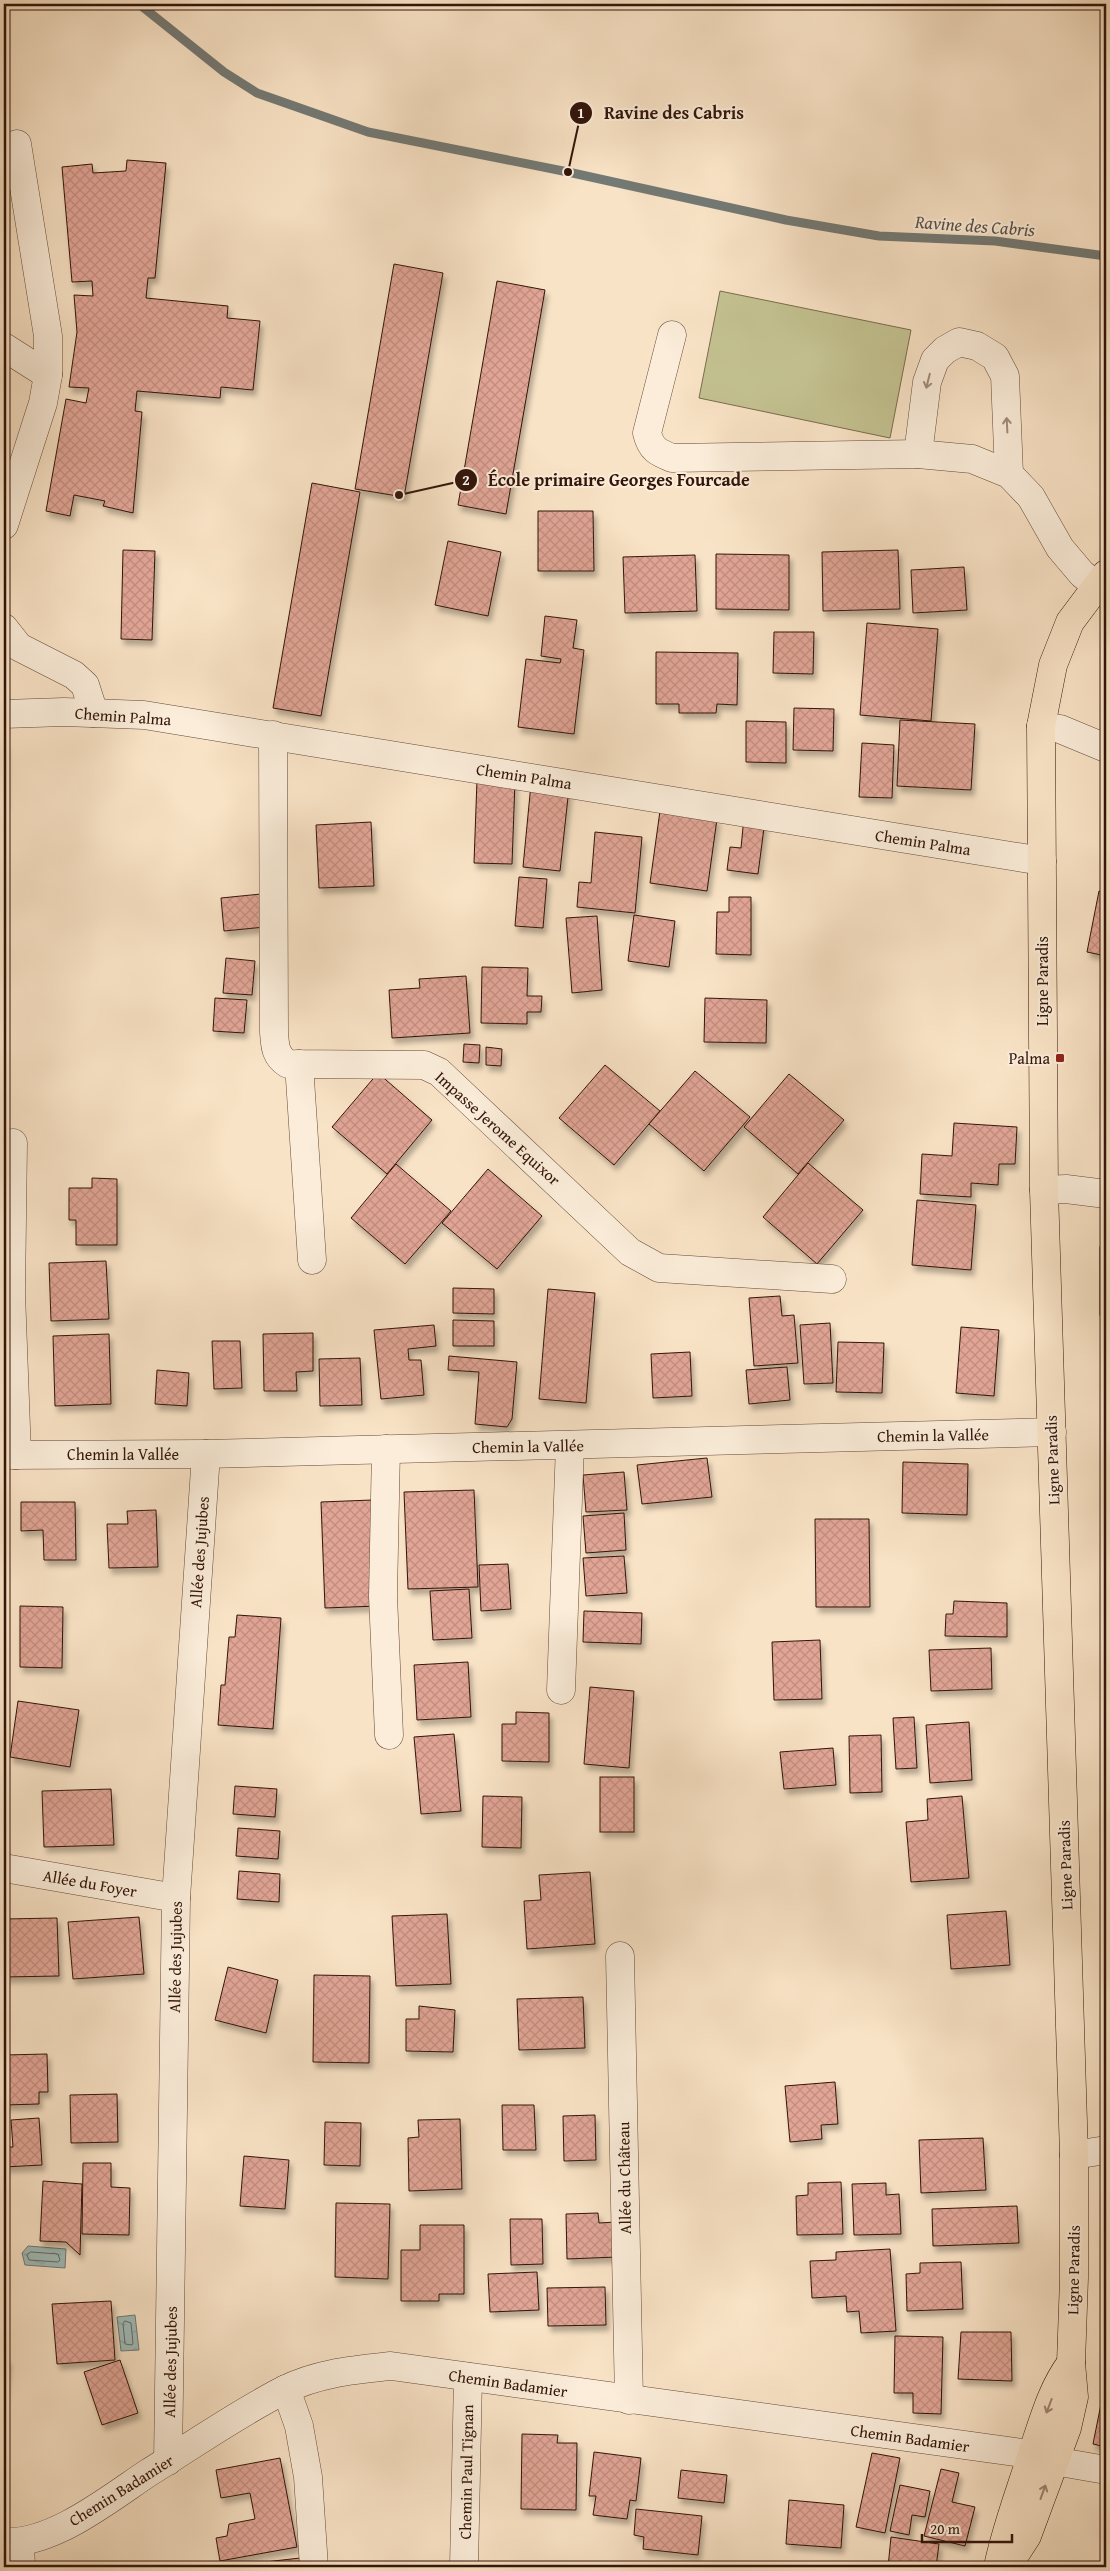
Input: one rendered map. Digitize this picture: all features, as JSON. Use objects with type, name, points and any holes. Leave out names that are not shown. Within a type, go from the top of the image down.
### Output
[{"type":"main road","name":"Ligne Paradis","points":[[998,2567],[1006,2529],[1043,2458],[1067,2428],[1074,2397],[1071,2363],[1074,2278],[1074,2155],[1044,1190],[1041,726],[1053,665],[1070,622],[1101,580]]},
{"type":"main road","name":"Ligne Paradis","points":[[1007,2567],[1027,2536],[1043,2458]]},
{"type":"street","points":[[4,525],[43,403],[48,375],[48,336],[17,144]]},
{"type":"street","points":[[672,335],[648,433],[651,447],[658,452],[672,458],[918,454],[972,459],[1009,474],[1031,497],[1060,548],[1082,574],[1101,580]]},
{"type":"street","points":[[918,454],[927,382],[935,360],[945,350],[959,342],[977,346],[995,358],[1005,376],[1009,474]]},
{"type":"street","points":[[4,347],[48,375]]},
{"type":"street","points":[[4,628],[19,647],[74,676],[85,685],[94,713]]},
{"type":"street","name":"Chemin Palma","points":[[4,714],[94,713],[144,715],[1042,861]]},
{"type":"street","points":[[1041,726],[1060,729],[1106,748]]},
{"type":"street","name":"Impasse Jerome Equixor","points":[[273,735],[275,1048],[280,1059],[288,1064],[424,1065],[439,1072],[630,1252],[659,1268],[832,1279]]},
{"type":"street","points":[[299,1064],[312,1260]]},
{"type":"street","points":[[10,1455],[13,1143]]},
{"type":"street","points":[[1044,1190],[1066,1189],[1106,1194]]},
{"type":"street","name":"Chemin la Vallée","points":[[10,1455],[206,1454],[1052,1432]]},
{"type":"street","points":[[561,1690],[570,1444]]},
{"type":"street","points":[[386,1449],[383,1596],[390,1735]]},
{"type":"street","name":"Allée des Jujubes","points":[[168,2460],[176,1898],[206,1454]]},
{"type":"street","name":"Allée du Foyer","points":[[4,1868],[176,1898]]},
{"type":"street","name":"Allée du Château","points":[[620,1956],[629,2400]]},
{"type":"street","points":[[1074,2155],[1106,2150]]},
{"type":"street","name":"Chemin Badamier","points":[[15,2551],[80,2519],[238,2416],[286,2390],[336,2372],[391,2366],[1043,2458],[1106,2470]]},
{"type":"street","name":"Chemin Paul Tignan","points":[[464,2567],[468,2377]]},
{"type":"street","points":[[286,2390],[300,2426],[308,2477],[314,2567]]},
{"type":"shaded area","points":[[720,291],[911,330],[890,438],[699,398]]},
{"type":"water","points":[[28,2246],[66,2249],[65,2268],[25,2265],[22,2253]]},
{"type":"water","points":[[135,2315],[139,2350],[121,2351],[117,2317]]},
{"type":"building","points":[[127,160],[166,163],[155,278],[148,278],[146,298],[228,306],[227,318],[260,321],[253,390],[221,387],[220,398],[137,391],[135,411],[142,412],[133,513],[103,506],[105,501],[74,495],[70,516],[46,511],[66,399],[86,403],[89,388],[69,387],[77,332],[74,295],[93,296],[92,281],[72,282],[62,167],[92,164],[93,173],[126,171]]},
{"type":"building","points":[[394,264],[443,273],[404,497],[355,489]]},
{"type":"building","points":[[497,281],[545,290],[506,514],[458,505]]},
{"type":"building","points":[[312,483],[360,492],[321,716],[273,708]]},
{"type":"building","points":[[538,511],[593,511],[594,571],[538,571]]},
{"type":"building","points":[[448,541],[501,552],[488,616],[435,605]]},
{"type":"building","points":[[123,550],[155,551],[152,640],[121,639]]},
{"type":"building","points":[[898,550],[900,609],[823,611],[822,552]]},
{"type":"building","points":[[716,554],[789,555],[789,610],[716,609]]},
{"type":"building","points":[[695,555],[697,611],[625,613],[623,557]]},
{"type":"building","points":[[964,567],[967,610],[913,613],[911,570]]},
{"type":"building","points":[[545,616],[577,620],[573,648],[584,650],[574,734],[518,727],[526,659],[560,663],[561,659],[541,656]]},
{"type":"building","points":[[867,623],[938,629],[931,721],[860,715]]},
{"type":"building","points":[[774,632],[814,632],[813,674],[773,673]]},
{"type":"building","points":[[656,652],[738,653],[737,705],[717,704],[716,713],[679,713],[679,704],[656,704]]},
{"type":"building","points":[[794,708],[834,709],[833,751],[793,750]]},
{"type":"building","points":[[900,720],[975,724],[971,790],[897,786]]},
{"type":"building","points":[[746,721],[786,722],[786,763],[746,762]]},
{"type":"building","points":[[862,743],[894,745],[892,798],[859,797]]},
{"type":"building","points":[[5,744],[5,804],[4,804]]},
{"type":"building","points":[[477,780],[515,781],[512,864],[474,863]]},
{"type":"building","points":[[531,784],[569,788],[560,871],[523,867]]},
{"type":"building","points":[[660,811],[717,819],[707,891],[650,883]]},
{"type":"building","points":[[744,817],[765,820],[758,874],[727,870],[730,847],[741,848]]},
{"type":"building","points":[[371,822],[374,886],[319,888],[316,825]]},
{"type":"building","points":[[595,832],[642,837],[635,913],[577,907],[579,882],[591,883]]},
{"type":"building","points":[[519,877],[547,879],[543,928],[515,926]]},
{"type":"building","points":[[1099,891],[1106,893],[1106,956],[1087,952]]},
{"type":"building","points":[[261,894],[265,927],[224,931],[221,898]]},
{"type":"building","points":[[729,897],[751,897],[751,955],[716,954],[717,912],[729,912]]},
{"type":"building","points":[[634,915],[675,921],[669,967],[628,961]]},
{"type":"building","points":[[597,916],[602,990],[572,993],[566,918]]},
{"type":"building","points":[[226,958],[255,961],[252,995],[223,993]]},
{"type":"building","points":[[482,967],[528,968],[527,996],[542,996],[541,1012],[527,1012],[527,1024],[481,1023]]},
{"type":"building","points":[[466,976],[470,1033],[392,1038],[389,990],[420,988],[419,979]]},
{"type":"building","points":[[1106,988],[1106,1039],[1103,1038]]},
{"type":"building","points":[[215,998],[247,1000],[244,1033],[213,1031]]},
{"type":"building","points":[[705,998],[767,1000],[766,1043],[704,1042]]},
{"type":"building","points":[[464,1044],[480,1045],[479,1063],[463,1062]]},
{"type":"building","points":[[486,1047],[502,1049],[501,1066],[486,1065]]},
{"type":"building","points":[[605,1065],[660,1111],[614,1165],[559,1118]]},
{"type":"building","points":[[695,1071],[750,1117],[704,1171],[649,1124]]},
{"type":"building","points":[[378,1073],[432,1120],[387,1174],[332,1127]]},
{"type":"building","points":[[789,1074],[844,1120],[798,1174],[744,1127]]},
{"type":"building","points":[[954,1123],[1017,1127],[1015,1164],[999,1164],[998,1185],[971,1183],[971,1197],[920,1194],[922,1154],[952,1156]]},
{"type":"building","points":[[808,1163],[863,1210],[817,1264],[763,1217]]},
{"type":"building","points":[[396,1164],[451,1211],[405,1264],[351,1218]]},
{"type":"building","points":[[488,1169],[542,1216],[497,1269],[442,1223]]},
{"type":"building","points":[[92,1178],[117,1179],[117,1245],[76,1245],[76,1220],[69,1220],[69,1188],[92,1188]]},
{"type":"building","points":[[917,1200],[976,1205],[971,1270],[912,1265]]},
{"type":"building","points":[[1100,1247],[1106,1247],[1106,1315],[1100,1315]]},
{"type":"building","points":[[106,1261],[109,1319],[51,1321],[49,1263]]},
{"type":"building","points":[[453,1288],[494,1289],[494,1314],[453,1313]]},
{"type":"building","points":[[548,1289],[595,1293],[586,1403],[539,1399]]},
{"type":"building","points":[[780,1296],[782,1316],[794,1315],[798,1363],[754,1366],[749,1298]]},
{"type":"building","points":[[453,1320],[494,1321],[494,1346],[453,1346]]},
{"type":"building","points":[[830,1323],[833,1383],[804,1384],[800,1325]]},
{"type":"building","points":[[434,1325],[436,1346],[408,1349],[409,1360],[421,1360],[424,1395],[381,1399],[374,1330]]},
{"type":"building","points":[[961,1327],[999,1330],[994,1396],[956,1393]]},
{"type":"building","points":[[313,1333],[313,1371],[296,1372],[297,1391],[264,1391],[263,1334]]},
{"type":"building","points":[[109,1334],[111,1404],[55,1406],[53,1336]]},
{"type":"building","points":[[212,1341],[240,1341],[242,1388],[214,1389]]},
{"type":"building","points":[[838,1342],[884,1343],[882,1393],[836,1392]]},
{"type":"building","points":[[690,1352],[692,1396],[653,1398],[651,1354]]},
{"type":"building","points":[[449,1356],[517,1362],[512,1419],[507,1427],[475,1424],[479,1372],[448,1370]]},
{"type":"building","points":[[360,1358],[362,1405],[320,1406],[319,1359]]},
{"type":"building","points":[[787,1367],[790,1400],[749,1404],[746,1370]]},
{"type":"building","points":[[157,1370],[189,1373],[187,1406],[155,1404]]},
{"type":"building","points":[[707,1458],[712,1497],[642,1504],[637,1465]]},
{"type":"building","points":[[903,1462],[968,1464],[967,1515],[902,1513]]},
{"type":"building","points":[[624,1472],[627,1510],[586,1512],[583,1475]]},
{"type":"building","points":[[474,1490],[478,1587],[408,1589],[404,1492]]},
{"type":"building","points":[[372,1500],[377,1606],[325,1608],[321,1502]]},
{"type":"building","points":[[21,1502],[75,1502],[76,1560],[44,1560],[43,1530],[21,1531]]},
{"type":"building","points":[[156,1510],[158,1567],[109,1568],[107,1524],[128,1524],[127,1511]]},
{"type":"building","points":[[624,1513],[626,1550],[586,1553],[583,1516]]},
{"type":"building","points":[[815,1519],[869,1519],[870,1607],[816,1607]]},
{"type":"building","points":[[1104,1523],[1106,1523],[1106,1580]]},
{"type":"building","points":[[624,1556],[627,1593],[586,1596],[583,1558]]},
{"type":"building","points":[[508,1564],[511,1609],[481,1611],[479,1565]]},
{"type":"building","points":[[469,1589],[472,1638],[433,1640],[430,1591]]},
{"type":"building","points":[[954,1601],[1007,1603],[1007,1637],[945,1636],[946,1614],[953,1614]]},
{"type":"building","points":[[20,1606],[63,1607],[62,1668],[20,1667]]},
{"type":"building","points":[[584,1611],[642,1613],[641,1644],[583,1642]]},
{"type":"building","points":[[237,1615],[281,1618],[273,1729],[218,1725],[221,1685],[225,1685],[229,1637],[235,1637]]},
{"type":"building","points":[[820,1640],[822,1699],[774,1700],[772,1642]]},
{"type":"building","points":[[991,1648],[992,1689],[931,1691],[929,1650]]},
{"type":"building","points":[[468,1662],[471,1717],[417,1720],[414,1665]]},
{"type":"building","points":[[590,1687],[634,1691],[629,1768],[584,1764]]},
{"type":"building","points":[[18,1701],[79,1710],[70,1767],[10,1757]]},
{"type":"building","points":[[516,1712],[549,1713],[549,1762],[502,1761],[502,1724],[516,1724]]},
{"type":"building","points":[[914,1717],[917,1768],[896,1769],[893,1718]]},
{"type":"building","points":[[969,1722],[972,1780],[930,1783],[926,1725]]},
{"type":"building","points":[[454,1734],[461,1811],[421,1814],[414,1737]]},
{"type":"building","points":[[881,1735],[882,1792],[850,1793],[849,1736]]},
{"type":"building","points":[[833,1748],[836,1785],[784,1789],[780,1752]]},
{"type":"building","points":[[600,1777],[634,1777],[634,1832],[600,1832]]},
{"type":"building","points":[[235,1786],[277,1789],[275,1817],[233,1814]]},
{"type":"building","points":[[111,1789],[114,1845],[44,1847],[42,1791]]},
{"type":"building","points":[[483,1796],[522,1797],[521,1848],[482,1847]]},
{"type":"building","points":[[962,1796],[969,1878],[911,1882],[906,1822],[928,1820],[927,1799]]},
{"type":"building","points":[[238,1828],[280,1831],[278,1859],[236,1856]]},
{"type":"building","points":[[239,1871],[280,1874],[279,1902],[237,1899]]},
{"type":"building","points":[[590,1872],[595,1944],[527,1949],[524,1901],[541,1900],[539,1875]]},
{"type":"building","points":[[1006,1911],[1010,1965],[951,1969],[947,1915]]},
{"type":"building","points":[[447,1914],[451,1984],[396,1986],[392,1916]]},
{"type":"building","points":[[139,1917],[144,1974],[73,1979],[68,1922]]},
{"type":"building","points":[[57,1918],[59,1976],[4,1977],[4,1919]]},
{"type":"building","points":[[228,1967],[278,1980],[266,2033],[215,2020]]},
{"type":"building","points":[[314,1975],[370,1976],[369,2063],[313,2062]]},
{"type":"building","points":[[583,1997],[585,2048],[519,2050],[517,1999]]},
{"type":"building","points":[[419,2006],[455,2010],[453,2052],[406,2051],[406,2019],[419,2019]]},
{"type":"building","points":[[47,2054],[48,2092],[39,2092],[39,2104],[4,2105],[4,2055]]},
{"type":"building","points":[[835,2082],[838,2124],[821,2125],[822,2139],[790,2142],[785,2086]]},
{"type":"building","points":[[117,2094],[118,2142],[71,2143],[70,2095]]},
{"type":"building","points":[[502,2105],[534,2105],[536,2150],[503,2150]]},
{"type":"building","points":[[595,2115],[596,2160],[564,2161],[563,2116]]},
{"type":"building","points":[[39,2118],[42,2165],[4,2167],[4,2147],[13,2147],[11,2120]]},
{"type":"building","points":[[460,2119],[462,2189],[409,2191],[408,2138],[419,2137],[418,2120]]},
{"type":"building","points":[[325,2122],[361,2123],[360,2166],[324,2165]]},
{"type":"building","points":[[983,2138],[986,2190],[921,2193],[919,2140]]},
{"type":"building","points":[[244,2156],[289,2160],[285,2209],[240,2206]]},
{"type":"building","points":[[83,2163],[111,2163],[111,2187],[130,2188],[129,2235],[82,2234]]},
{"type":"building","points":[[43,2181],[82,2184],[80,2255],[66,2242],[40,2241]]},
{"type":"building","points":[[841,2182],[843,2234],[797,2235],[796,2196],[808,2195],[808,2183]]},
{"type":"building","points":[[886,2183],[886,2195],[899,2194],[901,2234],[854,2235],[852,2184]]},
{"type":"building","points":[[336,2203],[390,2204],[388,2279],[335,2277]]},
{"type":"building","points":[[1017,2206],[1019,2243],[933,2246],[932,2209]]},
{"type":"building","points":[[598,2213],[599,2223],[616,2222],[617,2257],[567,2259],[566,2214]]},
{"type":"building","points":[[510,2219],[542,2219],[543,2264],[511,2265]]},
{"type":"building","points":[[420,2225],[464,2225],[464,2294],[439,2294],[439,2301],[401,2301],[401,2250],[420,2250]]},
{"type":"building","points":[[890,2249],[896,2331],[861,2333],[859,2311],[847,2312],[846,2296],[812,2298],[810,2261],[836,2260],[836,2252]]},
{"type":"building","points":[[961,2262],[963,2309],[907,2311],[906,2274],[920,2273],[920,2263]]},
{"type":"building","points":[[537,2272],[539,2310],[490,2312],[488,2274]]},
{"type":"building","points":[[605,2287],[606,2325],[548,2326],[547,2288]]},
{"type":"building","points":[[111,2301],[115,2360],[57,2364],[52,2304]]},
{"type":"building","points":[[961,2332],[1011,2332],[1012,2381],[958,2379]]},
{"type":"building","points":[[895,2336],[943,2337],[941,2414],[913,2413],[913,2393],[894,2393]]},
{"type":"building","points":[[4,2358],[8,2359],[4,2398]]},
{"type":"building","points":[[120,2360],[138,2413],[102,2425],[84,2372]]},
{"type":"building","points":[[1103,2394],[1106,2395],[1106,2447],[1093,2444]]},
{"type":"building","points":[[522,2434],[558,2435],[557,2443],[577,2443],[576,2510],[521,2509]]},
{"type":"building","points":[[594,2452],[641,2458],[636,2501],[630,2500],[627,2519],[593,2515],[596,2496],[589,2496]]},
{"type":"building","points":[[872,2453],[900,2458],[885,2533],[856,2527]]},
{"type":"building","points":[[280,2458],[297,2547],[220,2561],[216,2538],[227,2536],[229,2524],[255,2519],[250,2493],[221,2498],[216,2470]]},
{"type":"building","points":[[941,2469],[959,2473],[952,2502],[975,2507],[965,2546],[924,2536]]},
{"type":"building","points":[[681,2470],[727,2475],[724,2503],[678,2498]]},
{"type":"building","points":[[900,2485],[930,2491],[925,2517],[912,2515],[909,2535],[890,2531]]},
{"type":"building","points":[[789,2500],[844,2505],[841,2548],[786,2544]]},
{"type":"building","points":[[636,2509],[702,2516],[698,2555],[643,2549],[644,2537],[634,2535]]},
{"type":"building","points":[[891,2537],[939,2544],[936,2567],[888,2567]]},
{"type":"building","points":[[300,2558],[301,2567],[221,2567]]},
{"type":"building","points":[[389,2564],[432,2565],[432,2567],[389,2567]]},
{"type":"waterway","name":"Ravine des Cabris","points":[[139,4],[224,72],[257,93],[368,132],[568,172],[786,220],[879,236],[995,241],[1106,256]]},
{"type":"place","name":"Ravine des Cabris","points":[[568,172]]},
{"type":"place","name":"École primaire Georges Fourcade","points":[[399,495]]},
{"type":"place","name":"Palma","points":[[1060,1058]]}]
